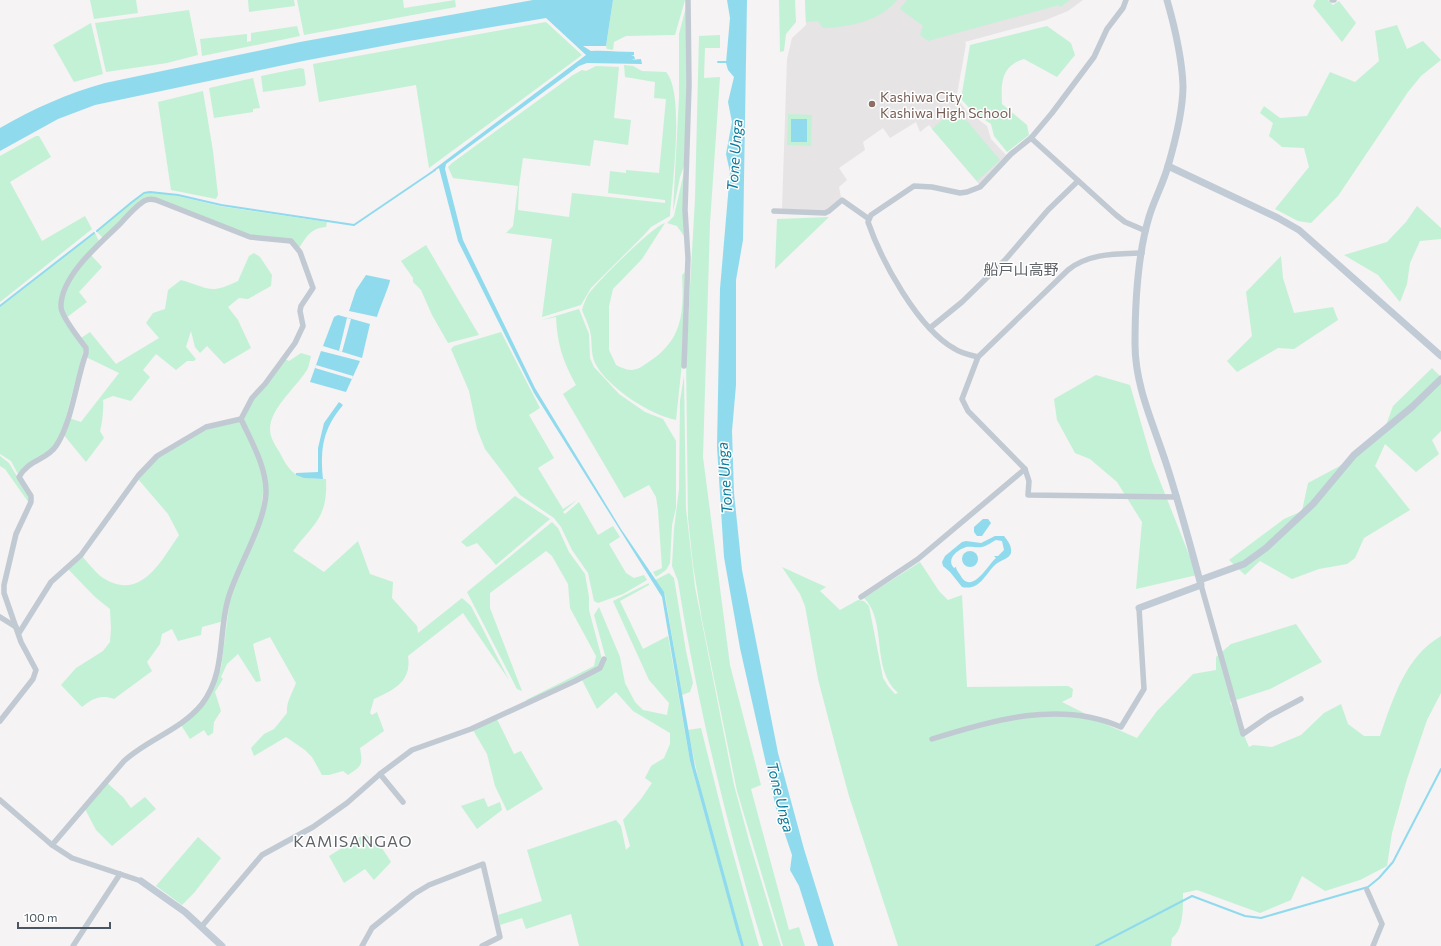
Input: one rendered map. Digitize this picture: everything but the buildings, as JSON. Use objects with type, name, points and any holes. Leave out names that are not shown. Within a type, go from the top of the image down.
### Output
[{"type":"street","points":[[684,366],[688,258],[685,210],[689,84],[688,0]]},
{"type":"street","points":[[978,357],[956,350],[930,328],[912,307],[900,288],[870,227],[868,222],[869,219],[871,216],[914,186],[932,187],[960,193],[974,190],[984,184],[1011,154],[1031,138],[1090,63],[1107,29],[1123,8],[1126,0]]},
{"type":"street","points":[[1167,0],[1178,49],[1183,87],[1179,116],[1168,166],[1152,205],[1142,253],[1135,342],[1137,375],[1177,497],[1244,734],[1269,716],[1301,699]]},
{"type":"street","points":[[1031,138],[1125,222],[1146,231]]},
{"type":"street","points":[[1168,166],[1278,218],[1299,230],[1441,356]]},
{"type":"street","points":[[930,328],[962,302],[1005,260],[1048,210],[1078,181]]},
{"type":"street","points":[[0,721],[36,674],[36,668],[21,642],[18,630],[7,603],[4,585],[16,534],[31,502],[31,496],[20,477],[31,463],[49,453],[58,442],[72,403],[86,353],[86,348],[62,312],[62,294],[85,259],[145,200],[156,200],[250,237],[291,241],[300,252],[313,288],[301,306],[300,311],[303,326],[295,342],[279,365],[250,401],[241,420],[261,465],[265,479],[266,492],[262,510],[228,600],[218,674],[202,703],[192,714],[178,726],[132,754],[124,761],[52,845]]},
{"type":"street","points":[[774,211],[825,213],[830,211],[842,200],[869,219]]},
{"type":"street","points":[[1142,253],[1095,256],[1074,265],[978,357],[962,394],[964,405],[1025,469],[1029,481],[1028,495],[1177,497]]},
{"type":"street","points":[[932,739],[978,724],[1005,718],[1044,715],[1087,716],[1121,728],[1144,689],[1139,608],[1244,564],[1266,548],[1313,504],[1354,455],[1412,408],[1441,379]]},
{"type":"street","points":[[18,630],[50,582],[81,555],[138,476],[157,456],[206,427],[241,420]]},
{"type":"street","points":[[861,597],[930,550],[1025,469]]},
{"type":"street","points":[[0,617],[18,630]]},
{"type":"street","points":[[202,926],[262,855],[312,827],[347,804],[380,774],[412,750],[471,729],[575,681],[600,668],[604,659]]},
{"type":"street","points":[[380,774],[403,802]]},
{"type":"street","points":[[0,800],[52,845],[72,858],[141,881],[159,892],[202,926],[222,946]]},
{"type":"street","points":[[362,946],[372,928],[414,894],[429,885],[483,864],[500,937],[482,946]]},
{"type":"street","points":[[73,946],[120,874]]},
{"type":"street","points":[[1367,890],[1382,924],[1373,946]]},
{"type":"shaded area","name":"Kashiwa City Kashiwa High School","points":[[805,0],[1083,0],[1068,11],[1046,20],[965,42],[966,44],[956,100],[958,100],[967,111],[987,126],[991,139],[1006,155],[979,184],[929,125],[920,132],[916,122],[890,138],[883,128],[863,142],[865,150],[839,168],[847,180],[839,187],[841,197],[828,210],[824,211],[782,209],[787,59],[792,38],[806,25]]},
{"type":"green space","points":[[90,0],[136,0],[138,13],[94,19]]},
{"type":"green space","points":[[248,0],[294,0],[295,6],[249,12]]},
{"type":"green space","points":[[297,0],[403,0],[404,8],[455,0],[456,7],[304,35]]},
{"type":"green space","points":[[613,0],[685,0],[675,35],[626,36],[614,42],[613,50],[607,49],[606,46]]},
{"type":"green space","points":[[779,0],[795,0],[796,22],[786,34],[784,51],[780,52]]},
{"type":"green space","points":[[805,0],[897,0],[882,14],[863,22],[853,25],[823,28],[818,21],[806,22]]},
{"type":"green space","points":[[907,0],[1070,0],[1060,7],[1059,5],[928,41],[920,35],[923,26],[900,9]]},
{"type":"green space","points":[[1316,0],[1328,0],[1333,5],[1339,1],[1356,23],[1342,42],[1313,6]]},
{"type":"green space","points":[[686,7],[687,87],[684,166],[680,177],[673,212],[679,97],[679,34]]},
{"type":"green space","points":[[189,10],[198,55],[167,63],[106,72],[95,23]]},
{"type":"green space","points":[[546,22],[582,55],[429,168],[416,85],[319,102],[313,64]]},
{"type":"green space","points":[[91,23],[103,74],[74,82],[53,45]]},
{"type":"green space","points":[[1397,25],[1407,49],[1423,41],[1441,60],[1421,76],[1408,92],[1338,196],[1311,223],[1298,221],[1275,209],[1309,167],[1304,148],[1282,147],[1269,136],[1273,123],[1260,113],[1264,106],[1280,118],[1307,116],[1330,72],[1355,82],[1379,61],[1375,31]]},
{"type":"green space","points":[[297,26],[300,36],[202,56],[200,39],[247,34],[247,42],[251,41],[251,33]]},
{"type":"green space","points":[[1047,26],[1071,43],[1075,55],[1057,77],[1024,59],[1016,62],[1007,71],[1002,82],[1002,104],[1027,125],[1029,135],[1007,152],[994,136],[991,124],[974,113],[961,99],[970,45]]},
{"type":"green space","points":[[720,35],[720,48],[705,48],[704,78],[720,77],[710,223],[703,457],[730,665],[761,785],[751,789],[789,930],[799,927],[805,946],[783,946],[737,791],[702,620],[693,565],[688,518],[686,357],[695,199],[699,36]]},
{"type":"green space","points":[[624,65],[633,66],[642,71],[666,72],[672,83],[675,99],[676,141],[670,216],[651,227],[591,288],[581,305],[542,317],[552,239],[506,233],[513,226],[518,186],[453,178],[448,167],[573,75],[582,70],[586,71],[596,66],[619,67],[614,118],[631,120],[628,145],[594,140],[590,166],[523,158],[519,186],[518,210],[569,217],[572,193],[665,203],[665,200],[608,193],[610,171],[626,173],[626,170],[659,173],[666,99],[654,98],[655,82],[625,77]]},
{"type":"green space","points":[[300,68],[304,69],[306,84],[304,86],[263,92],[261,76]]},
{"type":"green space","points":[[253,78],[260,108],[253,109],[253,112],[214,118],[209,88]]},
{"type":"green space","points":[[203,91],[213,151],[218,195],[216,199],[171,190],[158,102]]},
{"type":"green space","points":[[956,108],[1000,160],[977,181],[932,129]]},
{"type":"green space","points":[[788,114],[812,115],[811,146],[787,145]]},
{"type":"green space","points":[[36,136],[39,136],[51,157],[10,182],[42,241],[85,216],[92,229],[0,302],[0,156]]},
{"type":"green space","points":[[684,172],[684,236],[677,226],[667,223],[674,216]]},
{"type":"green space","points":[[151,192],[178,196],[219,206],[327,222],[326,227],[317,229],[310,233],[299,248],[297,245],[254,236],[150,197],[103,238],[97,232],[130,203]]},
{"type":"green space","points":[[1417,206],[1441,228],[1441,239],[1420,241],[1410,263],[1407,284],[1400,302],[1378,275],[1344,255],[1387,242],[1406,222]]},
{"type":"green space","points":[[829,217],[775,269],[777,219]]},
{"type":"green space","points":[[665,223],[642,259],[613,289],[609,306],[609,350],[616,365],[630,370],[641,367],[661,353],[675,334],[679,324],[683,288],[682,275],[685,272],[682,363],[676,420],[654,412],[630,399],[601,372],[594,360],[589,326],[582,310],[588,295],[601,280],[637,244]]},
{"type":"green space","points":[[95,233],[99,241],[67,281],[60,309],[84,348],[62,432],[56,445],[19,476],[11,461],[0,454],[0,307]]},
{"type":"green space","points":[[426,245],[479,335],[448,343],[432,315],[421,290],[413,282],[413,278],[401,261]]},
{"type":"green space","points":[[254,253],[260,257],[272,275],[271,286],[248,299],[239,298],[228,307],[238,320],[251,348],[224,364],[207,346],[200,353],[195,347],[191,331],[186,347],[196,359],[194,361],[187,361],[176,370],[156,354],[143,370],[150,377],[131,401],[113,396],[103,400],[103,416],[100,431],[104,438],[86,462],[63,434],[69,418],[81,422],[119,373],[86,357],[81,338],[90,332],[116,364],[159,338],[146,323],[153,313],[165,309],[168,290],[181,280],[210,289],[221,288],[238,281],[249,256]]},
{"type":"green space","points":[[91,255],[102,267],[79,292],[87,302],[66,318],[64,301],[69,284]]},
{"type":"green space","points":[[1281,256],[1283,278],[1294,313],[1333,307],[1338,320],[1294,349],[1278,348],[1237,372],[1227,361],[1252,336],[1246,292]]},
{"type":"green space","points":[[579,309],[589,334],[590,358],[594,367],[619,394],[645,412],[663,419],[676,441],[676,508],[672,525],[670,563],[666,570],[656,577],[653,572],[662,568],[656,497],[649,485],[624,498],[563,394],[576,385],[562,352],[556,317],[542,320]]},
{"type":"green space","points":[[501,332],[540,408],[529,415],[554,458],[538,468],[563,509],[577,500],[563,512],[565,514],[579,502],[598,535],[613,526],[620,537],[609,544],[626,573],[634,578],[644,575],[647,580],[623,594],[598,603],[594,601],[588,573],[572,550],[561,527],[554,518],[520,495],[485,449],[477,429],[469,391],[451,349],[454,346]]},
{"type":"green space","points":[[301,353],[311,356],[308,368],[283,400],[272,418],[270,427],[271,436],[274,444],[290,469],[299,476],[326,479],[326,492],[322,512],[293,551],[324,572],[358,541],[370,574],[393,582],[392,598],[417,626],[418,633],[462,598],[471,606],[509,680],[463,613],[408,656],[407,672],[404,679],[400,684],[388,692],[374,699],[370,713],[372,715],[377,712],[384,731],[360,748],[361,762],[359,767],[348,775],[343,771],[329,775],[322,775],[312,757],[305,750],[286,737],[254,756],[251,748],[264,734],[274,729],[287,713],[288,702],[296,683],[270,637],[253,644],[261,681],[256,682],[238,654],[227,664],[221,677],[223,679],[215,692],[221,711],[214,722],[213,733],[208,736],[204,730],[190,739],[181,725],[202,704],[221,668],[230,599],[263,510],[266,484],[242,420],[251,402],[285,359],[289,361]]},
{"type":"green space","points":[[1432,368],[1441,377],[1441,431],[1432,440],[1439,454],[1416,472],[1385,444],[1375,466],[1410,510],[1364,538],[1355,558],[1347,564],[1319,569],[1292,579],[1260,561],[1245,575],[1229,560],[1284,519],[1302,511],[1308,483],[1338,467],[1367,447],[1386,425],[1393,406]]},
{"type":"green space","points":[[1096,375],[1130,385],[1152,461],[1197,575],[1136,589],[1142,522],[1117,482],[1090,459],[1075,453],[1057,420],[1054,399]]},
{"type":"green space","points":[[684,376],[686,509],[695,587],[734,785],[781,946],[763,946],[737,856],[714,765],[694,673],[678,581],[672,566],[674,529],[679,489],[680,401]]},
{"type":"green space","points":[[241,421],[259,463],[264,484],[261,511],[224,621],[202,627],[201,635],[178,641],[172,629],[162,634],[160,644],[147,662],[152,671],[114,699],[104,697],[96,698],[82,707],[61,685],[76,668],[103,651],[110,642],[110,609],[95,597],[68,569],[82,556],[100,576],[116,584],[128,585],[139,582],[148,575],[165,556],[179,535],[168,514],[138,479],[158,456],[201,429]]},
{"type":"green space","points":[[0,456],[9,463],[30,498],[29,503],[5,469],[0,466]]},
{"type":"green space","points":[[515,496],[550,519],[496,565],[477,543],[467,547],[461,542]]},
{"type":"green space","points":[[552,522],[558,528],[569,552],[585,574],[589,597],[589,610],[602,659],[598,667],[528,701],[526,700],[594,666],[596,656],[570,608],[568,584],[552,556],[546,551],[490,593],[490,608],[522,691],[517,689],[467,592]]},
{"type":"green space","points":[[920,562],[939,591],[948,600],[962,595],[967,687],[1068,686],[1073,689],[1072,697],[1062,702],[1088,715],[1088,719],[1103,723],[1137,738],[1157,711],[1193,674],[1216,670],[1216,657],[1231,644],[1296,624],[1322,662],[1270,689],[1230,702],[1249,747],[1253,745],[1272,747],[1301,735],[1324,713],[1341,704],[1348,724],[1364,736],[1380,736],[1390,708],[1409,667],[1418,655],[1441,636],[1441,693],[1427,720],[1407,779],[1392,833],[1387,866],[1360,880],[1325,891],[1302,876],[1291,900],[1260,913],[1197,890],[1183,893],[1181,923],[1176,934],[1172,938],[1171,946],[898,946],[849,796],[818,679],[805,606],[800,594],[782,567],[826,587],[820,591],[840,610],[858,600],[864,601],[869,606],[883,678],[895,694],[898,693],[889,683],[884,671],[876,619],[871,608],[864,598]]},
{"type":"green space","points":[[669,573],[674,578],[693,683],[690,692],[682,695],[665,595],[655,580]]},
{"type":"green space","points":[[649,583],[649,585],[620,601],[643,649],[668,636],[690,761],[741,946],[579,946],[571,914],[526,929],[522,918],[500,925],[498,915],[542,901],[527,850],[616,820],[621,826],[626,850],[630,846],[623,820],[641,799],[652,783],[645,778],[651,766],[664,758],[670,744],[670,733],[633,711],[616,692],[597,709],[582,680],[606,659],[594,615],[599,607],[620,657],[625,683],[635,702],[643,710],[667,715],[669,703],[649,680],[613,601]]},
{"type":"green space","points":[[497,719],[514,754],[521,751],[543,789],[507,811],[495,786],[487,754],[473,730]]},
{"type":"green space","points":[[701,728],[726,828],[759,946],[744,946],[701,792],[688,730]]},
{"type":"green space","points":[[106,782],[123,797],[131,808],[145,797],[156,809],[112,846],[96,830],[85,809]]},
{"type":"green space","points":[[484,798],[488,807],[500,802],[502,810],[477,829],[461,806]]},
{"type":"green space","points":[[365,834],[380,845],[391,862],[374,880],[365,869],[344,883],[329,856]]},
{"type":"green space","points":[[198,837],[221,858],[194,893],[182,905],[156,886]]},
{"type":"water","points":[[533,0],[613,0],[606,46],[583,46],[591,51],[634,52],[634,55],[631,56],[634,56],[635,59],[631,60],[641,59],[642,64],[587,63],[579,66],[446,164],[445,169],[463,240],[535,388],[621,529],[664,592],[695,767],[744,946],[741,946],[736,929],[690,761],[662,597],[534,393],[458,241],[439,168],[434,171],[433,170],[586,55],[546,18],[409,41],[303,61],[95,105],[58,119],[0,151],[0,128],[51,102],[105,83],[300,42]]},
{"type":"water","name":"Tone Unga","points":[[727,0],[747,0],[743,240],[736,280],[736,385],[732,431],[734,493],[742,570],[778,753],[804,849],[834,946],[818,946],[799,886],[790,870],[792,855],[776,808],[740,648],[724,557],[717,447],[720,289],[730,172],[726,154],[732,122],[728,102],[734,77],[728,70],[726,63],[730,18]]},
{"type":"water","points":[[791,119],[807,119],[807,142],[791,142]]},
{"type":"water","points":[[366,275],[390,280],[377,317],[349,311],[356,290]]},
{"type":"water","points":[[338,315],[370,324],[362,358],[323,346],[334,317]]},
{"type":"water","points":[[321,351],[360,361],[346,392],[310,382]]},
{"type":"water","points":[[339,402],[343,405],[331,422],[324,439],[322,458],[323,479],[304,478],[296,475],[296,473],[318,472],[318,448],[324,423]]},
{"type":"water","points":[[983,519],[988,519],[991,523],[982,536],[977,536],[974,532],[974,527]]},
{"type":"water","points":[[995,536],[1004,536],[1010,546],[1011,553],[1007,558],[996,564],[978,584],[968,588],[962,587],[943,566],[942,562],[945,556],[962,542],[966,541],[981,543]],"holes":[[[996,540],[1002,541],[1004,550],[998,556],[994,556],[996,558],[976,580],[967,582],[962,578],[956,567],[954,568],[952,565],[952,558],[963,548],[982,547]]]},
{"type":"water","points":[[970,551],[976,553],[978,559],[976,565],[970,567],[964,565],[962,559],[964,553]]},
{"type":"pier","points":[[347,318],[351,319],[342,352],[339,351]]},
{"type":"pier","points":[[316,365],[353,376],[352,379],[315,368]]},
{"type":"waterway","points":[[718,62],[727,62]]},
{"type":"waterway","points":[[97,231],[144,193],[150,192],[178,195],[221,205],[354,225],[435,170]]},
{"type":"waterway","points":[[0,306],[94,233]]},
{"type":"waterway","points":[[1096,946],[1192,896],[1245,916],[1261,918],[1368,887],[1379,878],[1393,862],[1441,769]]},
{"type":"place","name":"Kashiwa City Kashiwa High School","points":[[872,104]]},
{"type":"district","name":"船戸山高野","points":[[1021,269]]},
{"type":"district","name":"KAMISANGAO","points":[[353,840]]}]
